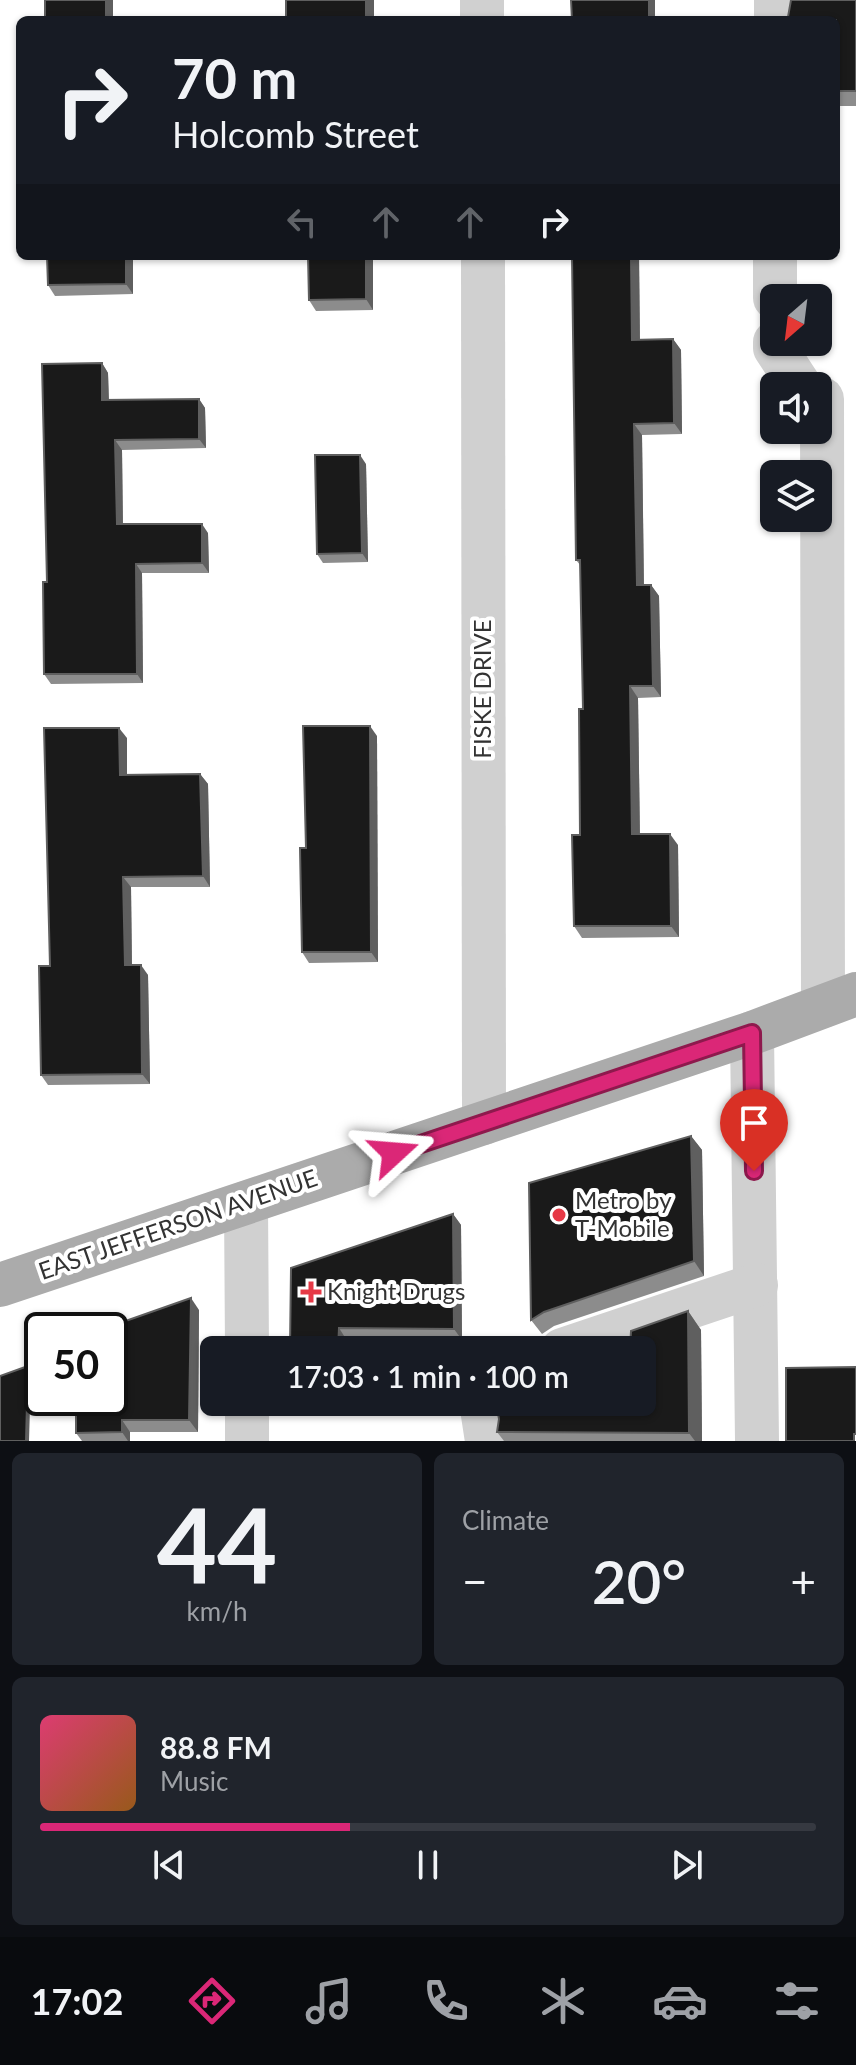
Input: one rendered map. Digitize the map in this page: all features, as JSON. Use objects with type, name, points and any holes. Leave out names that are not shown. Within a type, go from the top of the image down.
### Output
[{"type":"main road","name":"EAST JEFFERSON AVENUE","points":[[0,1285],[752,1033],[840,1000]]},
{"type":"street","name":"FISKE DRIVE","points":[[483,260],[484,1123]]},
{"type":"street","points":[[775,260],[775,284]]},
{"type":"street","points":[[782,356],[795,372]]},
{"type":"street","points":[[815,444],[840,1000]]},
{"type":"street","points":[[752,1033],[757,1441]]},
{"type":"street","points":[[246,1203],[247,1336]]},
{"type":"street","points":[[604,1336],[756,1285]]},
{"type":"street","points":[[247,1416],[247,1441]]},
{"type":"street","points":[[483,1416],[487,1441]]},
{"type":"building","points":[[45,0],[106,0],[106,16],[45,16]]},
{"type":"building","points":[[286,0],[366,0],[366,16],[286,16]]},
{"type":"building","points":[[571,0],[649,0],[649,16],[572,16]]},
{"type":"building","points":[[791,0],[856,0],[856,91],[840,91],[840,16],[788,16]]},
{"type":"building","points":[[47,260],[126,260],[126,284],[48,285]]},
{"type":"building","points":[[308,260],[366,260],[366,299],[309,300]]},
{"type":"building","points":[[572,260],[631,260],[632,340],[673,339],[674,423],[634,424],[637,585],[651,585],[653,686],[630,686],[632,834],[670,834],[671,926],[574,926],[572,835],[580,835],[579,709],[583,709],[580,560],[576,560]]},
{"type":"building","points":[[102,363],[102,400],[199,399],[199,439],[115,440],[117,524],[202,524],[202,563],[136,564],[137,674],[44,674],[43,582],[47,582],[42,364]]},
{"type":"building","points":[[315,455],[360,455],[362,553],[317,554]]},
{"type":"building","points":[[303,726],[370,726],[371,952],[302,952],[300,848],[306,848]]},
{"type":"building","points":[[44,728],[119,728],[120,775],[200,774],[203,876],[123,877],[125,965],[141,965],[142,1074],[41,1075],[39,966],[50,966]]},
{"type":"building","points":[[691,1136],[694,1261],[544,1312],[531,1320],[529,1183]]},
{"type":"building","points":[[453,1214],[454,1329],[339,1328],[339,1336],[290,1336],[291,1268]]},
{"type":"building","points":[[191,1298],[189,1420],[122,1420],[122,1432],[76,1433],[76,1416],[128,1416],[128,1320]]},
{"type":"building","points":[[688,1311],[689,1433],[497,1432],[498,1416],[656,1416],[656,1336],[631,1336],[631,1331]]},
{"type":"building","points":[[24,1367],[26,1441],[0,1441],[0,1376]]},
{"type":"building","points":[[856,1367],[854,1441],[786,1441],[786,1368]]},
{"type":"place","name":"Metro by T-Mobile","points":[[559,1215]]},
{"type":"place","name":"Knight Drugs","points":[[311,1292]]},
{"type":"route","points":[[394,1153],[752,1033],[754,1171]]}]
